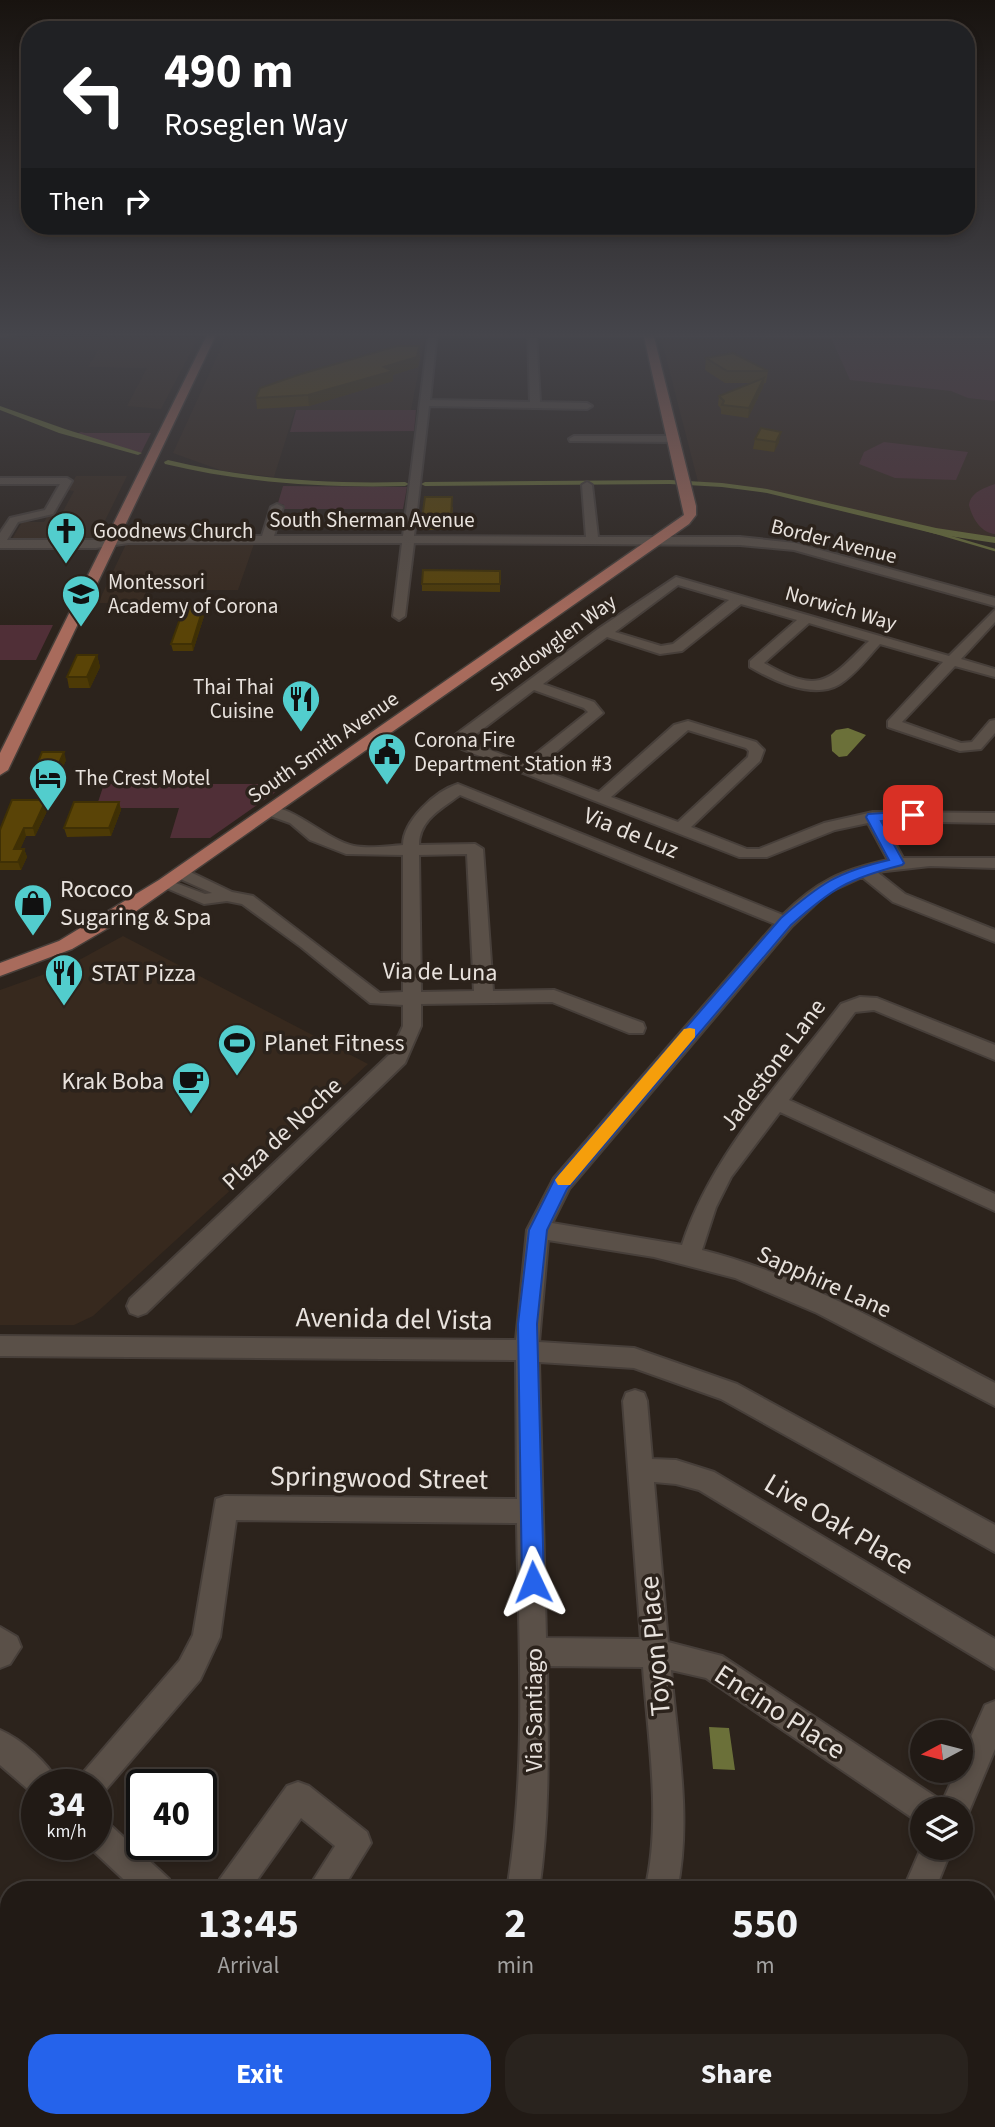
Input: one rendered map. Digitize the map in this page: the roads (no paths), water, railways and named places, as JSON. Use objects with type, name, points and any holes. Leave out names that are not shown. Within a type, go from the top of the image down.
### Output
[{"type":"main road","points":[[0,769],[163,431]]},
{"type":"main road","points":[[672,431],[674,439]]},
{"type":"main road","name":"South Smith Avenue","points":[[0,970],[45,955],[86,936],[182,873],[660,539],[690,515],[674,439]]},
{"type":"street","points":[[399,616],[420,431]]},
{"type":"street","points":[[574,439],[674,439]]},
{"type":"street","points":[[0,481],[66,481],[49,512],[14,520],[0,543]]},
{"type":"street","points":[[587,485],[592,540]]},
{"type":"street","points":[[267,539],[277,507]]},
{"type":"street","name":"South Sherman Avenue","points":[[0,543],[267,539],[660,539]]},
{"type":"street","name":"Border Avenue","points":[[660,539],[749,541],[795,547],[995,602]]},
{"type":"street","name":"Norwich Way","points":[[676,581],[995,673]]},
{"type":"street","name":"Shadowglen Way","points":[[525,770],[459,743],[460,738],[676,581]]},
{"type":"street","points":[[603,632],[660,650],[677,648],[740,598]]},
{"type":"street","points":[[995,614],[893,724],[960,747],[976,746],[995,724]]},
{"type":"street","points":[[807,618],[755,664],[765,671],[814,686],[832,683],[878,639]]},
{"type":"street","points":[[525,770],[596,713],[589,705],[532,685]]},
{"type":"street","points":[[601,798],[679,728],[688,725],[751,745],[757,750],[755,758],[681,828]]},
{"type":"street","points":[[525,770],[753,855],[807,833],[873,817],[913,815],[995,818]]},
{"type":"street","name":"Plaza de Noche","points":[[138,1306],[398,1058],[412,1026],[414,1001],[411,833],[420,818],[458,789]]},
{"type":"street","name":"Via de Luz","points":[[458,789],[786,922]]},
{"type":"street","points":[[265,815],[285,830],[303,830],[352,851],[475,849],[484,998]]},
{"type":"street","points":[[873,817],[897,863]]},
{"type":"street","name":"Via Santiago","points":[[524,1881],[533,1795],[535,1653],[527,1324],[538,1230],[561,1184],[786,922],[825,887],[864,870],[897,863],[995,863]]},
{"type":"street","points":[[864,870],[899,898],[995,936]]},
{"type":"street","name":"Via de Luna","points":[[182,873],[228,896]]},
{"type":"street","name":"Via de Luna","points":[[165,884],[204,899],[228,896],[247,900],[307,943],[376,999],[414,1001],[554,996],[636,1028]]},
{"type":"street","name":"Jadestone Lane","points":[[690,1256],[705,1207],[724,1172],[848,1008],[860,1003],[877,1004],[995,1054]]},
{"type":"street","points":[[778,1103],[995,1203]]},
{"type":"street","name":"Sapphire Lane","points":[[538,1230],[690,1256],[764,1279],[839,1313],[995,1395]]},
{"type":"street","name":"Avenida del Vista","points":[[0,1346],[528,1351],[634,1358],[730,1391],[876,1470],[995,1539]]},
{"type":"street","name":"Toyon Place","points":[[635,1401],[666,1782],[666,1868],[663,1881]]},
{"type":"street","name":"Live Oak Place","points":[[642,1470],[676,1472],[705,1480],[995,1655]]},
{"type":"street","name":"Springwood Street","points":[[105,1769],[190,1670],[206,1637],[225,1508],[531,1511]]},
{"type":"street","points":[[0,1641],[7,1647],[0,1654]]},
{"type":"street","name":"Encino Place","points":[[535,1653],[656,1652],[712,1666],[910,1798]]},
{"type":"street","points":[[960,1797],[995,1715]]},
{"type":"street","points":[[0,1745],[26,1769]]},
{"type":"street","points":[[237,1881],[298,1797],[356,1843],[329,1881]]},
{"type":"street","points":[[112,1848],[148,1881]]},
{"type":"street","points":[[923,1881],[932,1860]]},
{"type":"waterway","points":[[63,431],[138,453]]},
{"type":"waterway","points":[[168,462],[227,475],[285,482],[405,484]]},
{"type":"waterway","points":[[425,484],[670,482],[722,485],[767,491],[936,531],[995,540]]},
{"type":"waterway","points":[[913,526],[995,550]]},
{"type":"place","name":"Goodnews Church","points":[[66,565]]},
{"type":"place","name":"Montessori Academy of Corona","points":[[81,628]]},
{"type":"place","name":"Thai Thai Cuisine","points":[[301,733]]},
{"type":"place","name":"Corona Fire Department Station #3","points":[[387,786]]},
{"type":"place","name":"The Crest Motel","points":[[48,812]]},
{"type":"place","name":"Rococo Sugaring & Spa","points":[[33,937]]},
{"type":"place","name":"STAT Pizza","points":[[64,1007]]},
{"type":"place","name":"Planet Fitness","points":[[237,1077]]},
{"type":"place","name":"Krak Boba","points":[[191,1115]]}]
